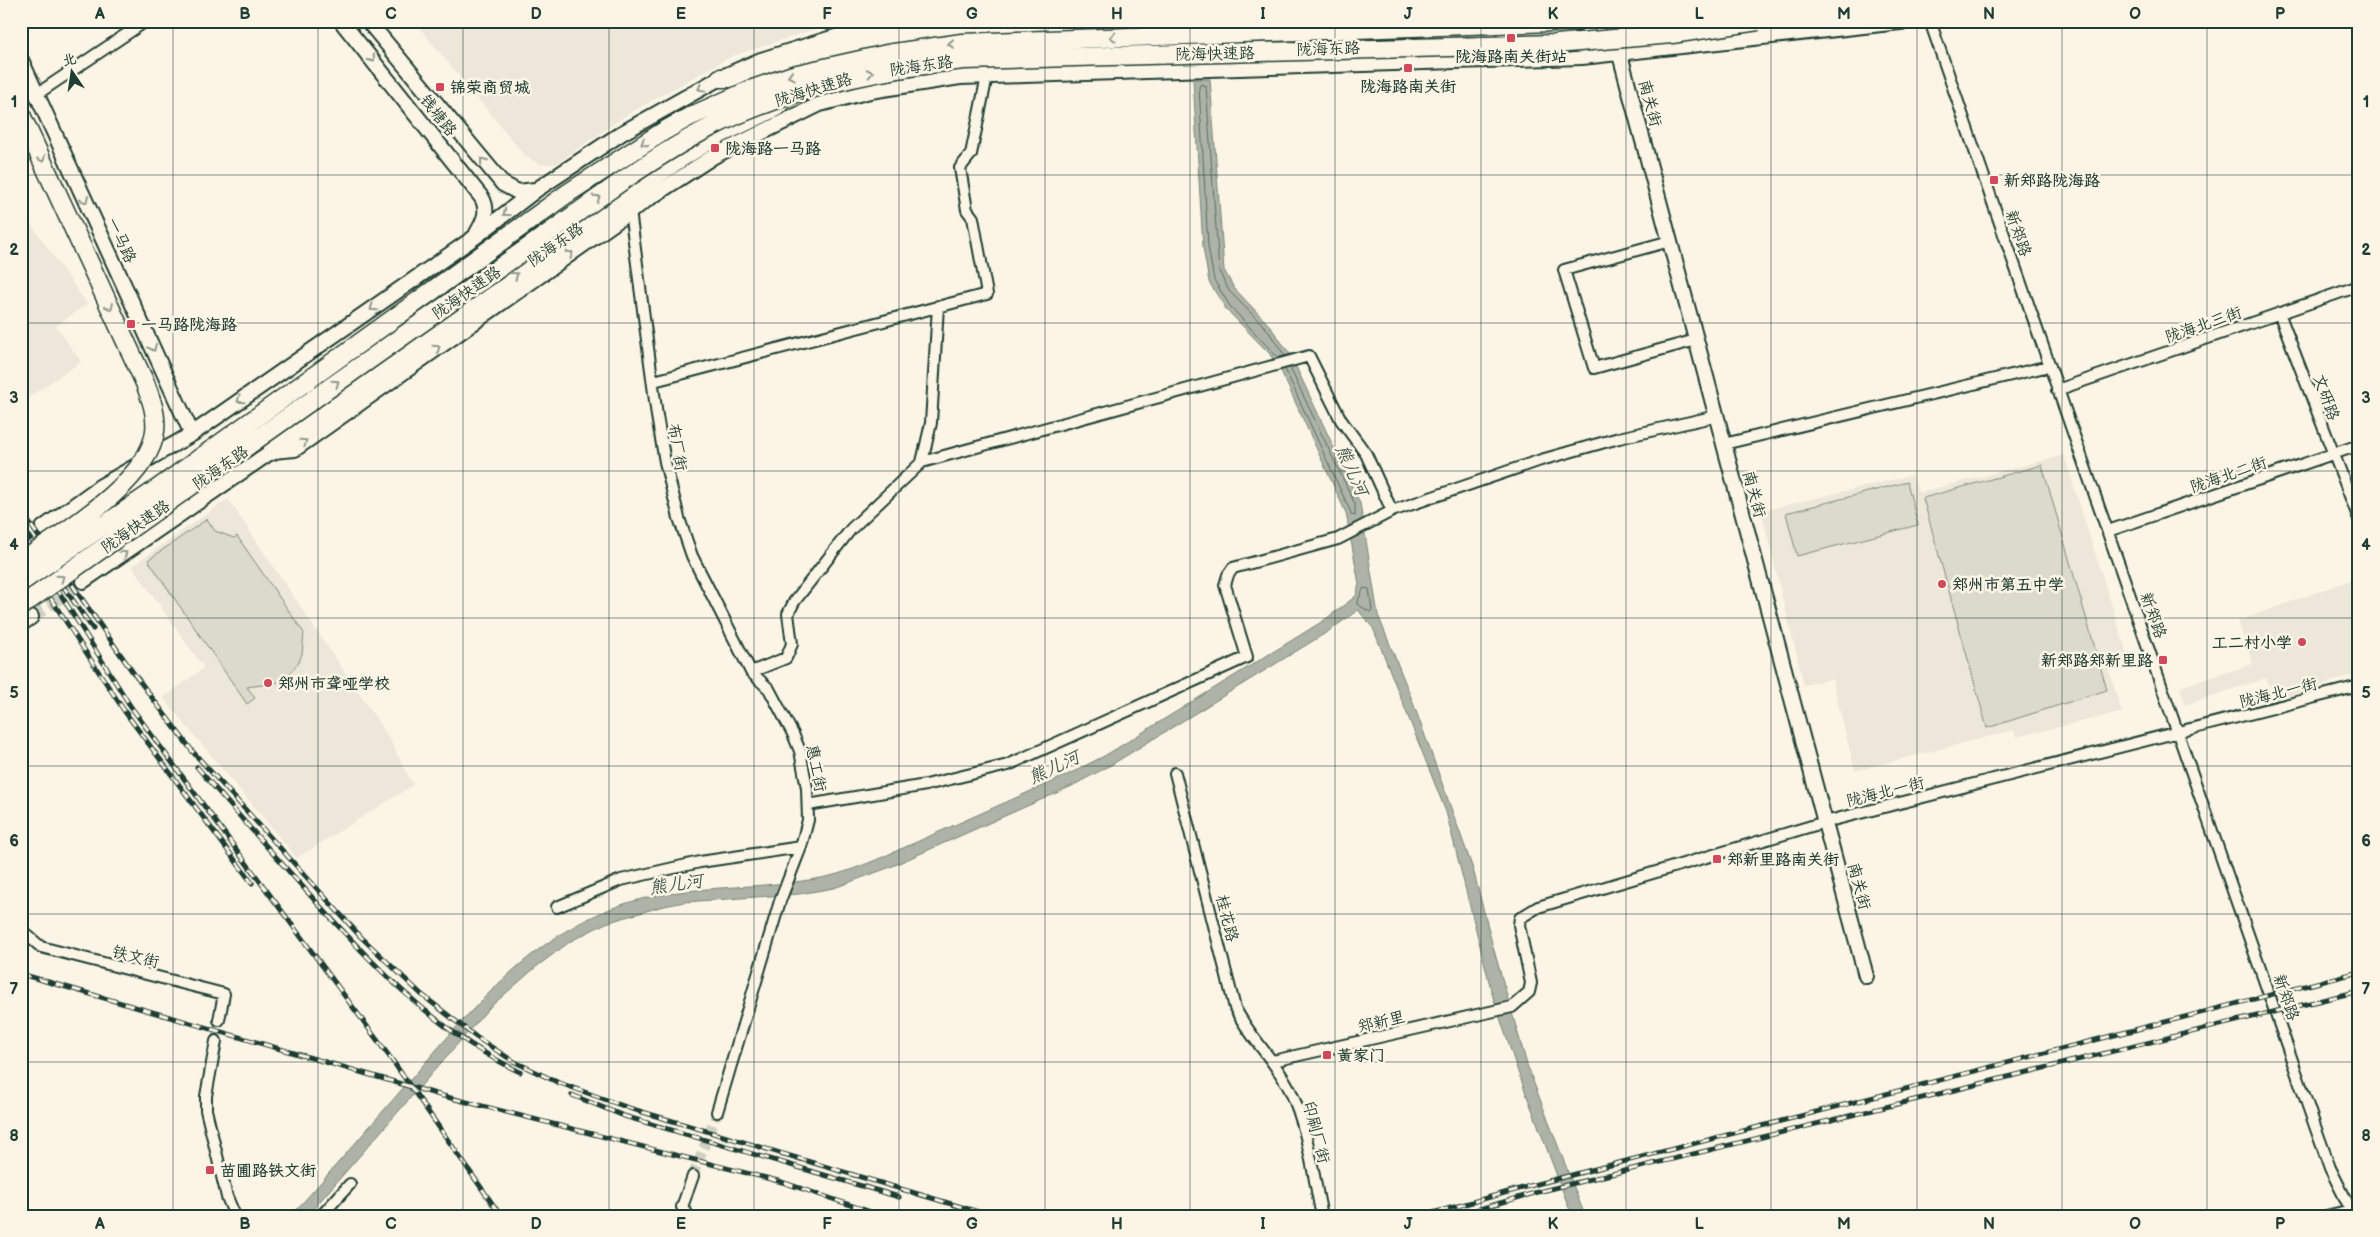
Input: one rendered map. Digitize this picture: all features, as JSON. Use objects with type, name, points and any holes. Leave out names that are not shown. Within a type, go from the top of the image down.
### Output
[{"type":"highway","points":[[720,78],[738,78],[794,57],[900,35],[942,30],[1145,21]]},
{"type":"highway","name":"陇海快速路","points":[[21,582],[157,489],[603,169],[689,117],[750,90],[793,75],[879,55],[962,43],[1581,21]]},
{"type":"highway","name":"陇海快速路","points":[[25,616],[625,179],[669,150],[709,128],[787,95],[839,80],[886,70],[964,60],[1556,44],[1664,35],[1773,21]]},
{"type":"highway","points":[[272,451],[676,161],[714,137],[776,107],[787,95]]},
{"type":"highway","points":[[21,115],[145,383],[156,419],[153,444],[149,455],[128,482],[21,562]]},
{"type":"street","points":[[37,94],[146,21]]},
{"type":"street","name":"钱塘路","points":[[341,21],[482,198],[485,204],[485,217],[474,237]]},
{"type":"street","name":"钱塘路","points":[[368,21],[503,184],[518,192],[536,190]]},
{"type":"street","points":[[43,528],[101,486],[192,434],[474,237],[536,190],[622,133],[720,78],[770,56],[860,25],[896,21]]},
{"type":"street","name":"南关街","points":[[1611,21],[1866,976]]},
{"type":"street","name":"陇海东路","points":[[83,581],[272,451],[294,449],[630,212],[714,156],[820,104],[870,91],[923,81],[987,76],[1548,59],[1620,54],[1909,21]]},
{"type":"street","name":"新郑路","points":[[1930,21],[2057,390],[2180,732],[2327,1160],[2352,1213]]},
{"type":"street","name":"一马路","points":[[21,60],[192,434]]},
{"type":"street","points":[[654,381],[987,294],[973,218],[967,210],[960,168],[971,154],[987,76]]},
{"type":"street","name":"布厂街","points":[[630,212],[665,462],[689,548],[751,672]]},
{"type":"street","points":[[1670,241],[1564,270],[1594,368],[1696,340]]},
{"type":"street","name":"陇海北三街","points":[[2057,390],[2359,286]]},
{"type":"street","points":[[922,462],[931,423],[938,306]]},
{"type":"street","name":"文研路","points":[[2279,313],[2332,454],[2359,519]]},
{"type":"street","points":[[751,672],[786,658],[792,644],[788,614],[794,602],[851,529],[922,462],[1272,368],[1309,356],[1341,420],[1366,454],[1392,511]]},
{"type":"street","points":[[1724,444],[2049,366]]},
{"type":"street","points":[[808,805],[926,785],[1008,765],[1247,657],[1225,585],[1228,575],[1233,568],[1338,539],[1373,523],[1392,511],[1541,460],[1619,438],[1716,416]]},
{"type":"street","name":"陇海北二街","points":[[2108,531],[2359,445]]},
{"type":"street","name":"惠工街","points":[[716,1112],[780,901],[808,820],[805,770],[793,734],[768,689],[751,672]]},
{"type":"street","name":"陇海北一街","points":[[1512,1007],[1529,992],[1531,983],[1519,924],[1520,918],[1527,912],[1825,822],[2359,686]]},
{"type":"street","name":"桂花路","points":[[1175,773],[1235,1008],[1241,1021],[1273,1061]]},
{"type":"street","points":[[557,907],[621,880],[700,862],[800,847]]},
{"type":"street","name":"铁文街","points":[[21,930],[41,947],[224,994],[219,1020]]},
{"type":"street","name":"郑新里","points":[[1273,1061],[1512,1007]]},
{"type":"street","points":[[216,1041],[206,1096],[206,1110],[227,1197],[234,1216]]},
{"type":"street","name":"印刷厂街","points":[[1273,1061],[1290,1091],[1299,1114],[1322,1216]]},
{"type":"street","points":[[689,1216],[682,1207],[692,1176]]},
{"type":"street","points":[[321,1216],[350,1184]]},
{"type":"street","points":[[2326,1216],[2352,1213]]},
{"type":"shaded area","name":"锦荣商贸城","points":[[414,21],[841,21],[732,56],[628,114],[556,164],[539,164],[525,156]]},
{"type":"shaded area","points":[[21,210],[87,304],[56,326],[81,362],[21,402]]},
{"type":"shaded area","name":"郑州市第五中学","points":[[2064,455],[2128,657],[2107,664],[2122,712],[2016,737],[2014,730],[1855,771],[1832,679],[1804,685],[1761,511],[1913,475],[1918,493]]},
{"type":"shaded area","points":[[2042,465],[2107,690],[1987,728],[1923,498]]},
{"type":"shaded area","points":[[1907,482],[1918,525],[1797,556],[1786,513]]},
{"type":"shaded area","name":"郑州市聋哑学校","points":[[228,499],[389,738],[413,785],[297,858],[163,698],[204,668],[132,566]]},
{"type":"shaded area","points":[[207,519],[215,531],[234,538],[237,536],[304,633],[302,654],[298,664],[289,674],[276,683],[247,687],[255,698],[247,704],[148,560]]},
{"type":"shaded area","name":"工二村小学","points":[[2359,577],[2359,673],[2276,700],[2266,678],[2185,705],[2180,687],[2253,664],[2238,621]]},
{"type":"water","points":[[1193,79],[1210,79],[1224,270],[1234,288],[1269,325],[1290,354],[1360,503],[1378,615],[1411,697],[1473,869],[1493,947],[1528,1068],[1585,1216],[1572,1216],[1518,1072],[1493,997],[1446,812],[1373,628],[1358,610],[1329,631],[1111,765],[1072,786],[888,868],[834,888],[799,894],[684,902],[660,907],[606,923],[571,941],[536,967],[489,1008],[307,1216],[291,1216],[440,1045],[487,995],[537,951],[565,932],[595,915],[650,897],[697,890],[768,885],[823,878],[876,860],[1067,775],[1106,755],[1323,621],[1356,596],[1359,584],[1346,513],[1281,371],[1269,353],[1226,309],[1209,282],[1203,247]]},
{"type":"tunnel","points":[[21,544],[43,528]]},
{"type":"tunnel","points":[[31,617],[83,581]]},
{"type":"tunnel","points":[[216,1041],[219,1020]]},
{"type":"tunnel","points":[[693,1176],[717,1112]]},
{"type":"railway","points":[[21,511],[132,671],[193,752],[360,936],[421,994],[476,1037],[513,1061],[557,1082],[629,1108],[992,1216]]},
{"type":"railway","points":[[21,526],[93,629]]},
{"type":"railway","points":[[21,553],[125,712],[252,883]]},
{"type":"railway","points":[[56,587],[131,707],[392,1060],[501,1216]]},
{"type":"railway","points":[[197,767],[326,913],[402,990],[458,1036],[520,1072]]},
{"type":"railway","points":[[1422,1216],[1537,1184],[2359,972]]},
{"type":"railway","points":[[21,974],[443,1096],[782,1182],[883,1216]]},
{"type":"railway","points":[[1455,1216],[1538,1192],[2359,991]]},
{"type":"railway","points":[[572,1095],[624,1116],[899,1197]]},
{"type":"place","name":"陇海路南关街站","points":[[1511,38]]},
{"type":"place","name":"陇海路南关街","points":[[1408,68]]},
{"type":"place","name":"锦荣商贸城","points":[[440,87]]},
{"type":"place","name":"陇海路一马路","points":[[715,148]]},
{"type":"place","name":"新郑路陇海路","points":[[1994,180]]},
{"type":"place","name":"一马路陇海路","points":[[131,324]]},
{"type":"place","name":"郑州市第五中学","points":[[1942,584]]},
{"type":"place","name":"工二村小学","points":[[2302,642]]},
{"type":"place","name":"新郑路郑新里路","points":[[2163,660]]},
{"type":"place","name":"郑州市聋哑学校","points":[[268,683]]},
{"type":"place","name":"郑新里路南关街","points":[[1717,859]]},
{"type":"place","name":"黄家门","points":[[1327,1055]]},
{"type":"place","name":"苗圃路铁文街","points":[[210,1170]]},
{"type":"water label","name":"熊儿河","points":[[1352,470]]},
{"type":"water label","name":"熊儿河","points":[[1054,767]]},
{"type":"water label","name":"熊儿河","points":[[676,884]]}]
